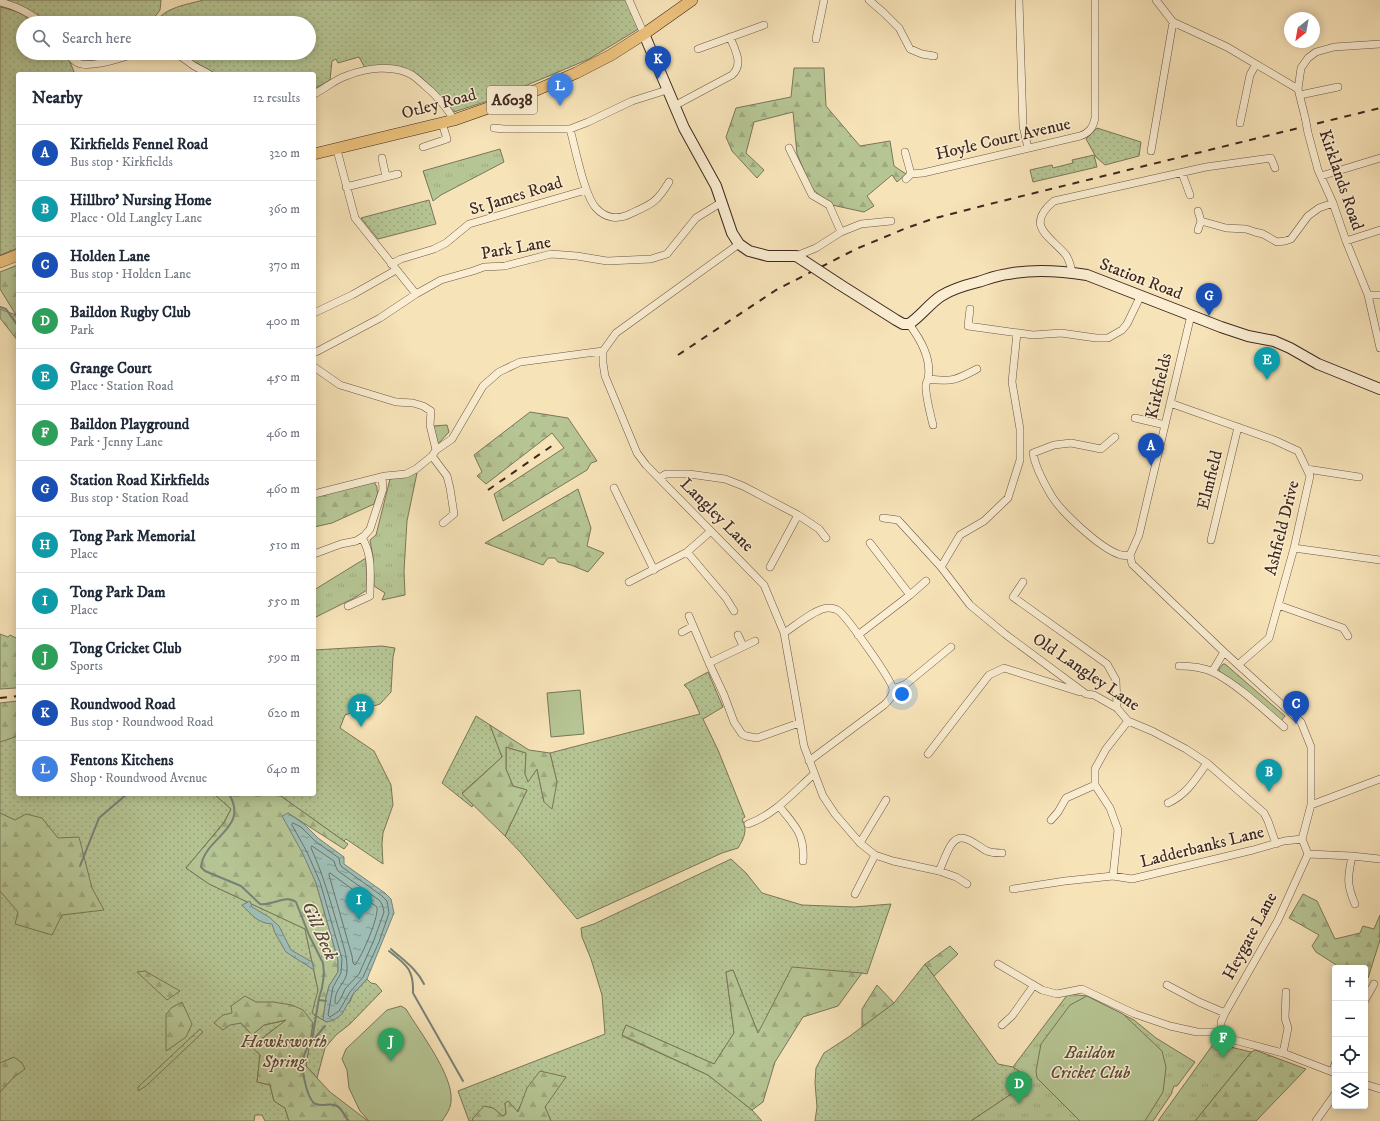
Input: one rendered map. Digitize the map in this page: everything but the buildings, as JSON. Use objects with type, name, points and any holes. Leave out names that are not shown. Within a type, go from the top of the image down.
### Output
[{"type":"main road","name":"Otley Road","points":[[316,154],[337,150],[454,120],[491,108],[557,81],[611,55],[692,0]]},
{"type":"main road","points":[[0,262],[16,256]]},
{"type":"street","points":[[629,0],[684,128],[716,186],[732,233],[739,244],[749,251],[768,256],[800,259],[896,320],[903,324],[909,324],[925,351],[928,379],[925,386],[933,425]]},
{"type":"street","points":[[816,39],[824,0]]},
{"type":"street","points":[[869,0],[899,28],[910,49],[922,54],[934,56]]},
{"type":"street","points":[[1019,0],[1023,126],[1028,148]]},
{"type":"street","name":"Hoyle Court Avenue","points":[[905,152],[909,177],[1084,135],[1088,132],[1093,126],[1095,118],[1095,0]]},
{"type":"street","points":[[1156,0],[1172,22],[1227,47],[1299,92],[1338,87]]},
{"type":"street","points":[[0,2],[14,6],[32,16]]},
{"type":"street","points":[[1151,151],[1172,22]]},
{"type":"street","points":[[698,49],[764,25]]},
{"type":"street","points":[[674,106],[732,75],[736,71],[739,66],[739,60],[730,37]]},
{"type":"street","points":[[1299,92],[1301,68],[1308,58],[1316,52],[1334,47],[1380,44]]},
{"type":"street","points":[[73,60],[84,65],[103,63],[113,60]]},
{"type":"street","points":[[186,60],[204,72]]},
{"type":"street","points":[[1240,123],[1250,75],[1256,64]]},
{"type":"street","points":[[316,93],[323,90],[336,80],[357,72],[379,68],[397,69],[411,75],[422,83],[449,111],[454,120]]},
{"type":"street","points":[[494,128],[570,129],[632,101],[667,90]]},
{"type":"street","name":"Kirklands Road","points":[[1299,92],[1318,170],[1333,203],[1346,241],[1368,295],[1380,348]]},
{"type":"street","points":[[423,148],[447,140],[442,123]]},
{"type":"street","points":[[570,129],[586,190],[595,208],[608,217],[622,218],[656,201],[669,182]]},
{"type":"street","points":[[789,148],[812,195],[829,205],[841,232]]},
{"type":"street","points":[[337,150],[355,218],[416,294]]},
{"type":"street","points":[[382,158],[386,177]]},
{"type":"street","points":[[1072,273],[1070,263],[1066,256],[1042,230],[1040,220],[1046,207],[1054,201],[1160,176],[1182,173],[1220,164],[1271,158],[1275,168]]},
{"type":"street","points":[[1321,176],[1380,158]]},
{"type":"street","points":[[1182,173],[1190,196]]},
{"type":"street","points":[[346,187],[398,174]]},
{"type":"street","name":"St James Road","points":[[391,264],[401,259],[434,249],[446,243],[469,224],[586,190]]},
{"type":"street","name":"Park Lane","points":[[316,352],[380,318],[416,294],[441,280],[484,267],[505,266],[550,254],[578,256],[607,261],[651,259],[667,254],[696,218],[722,202]]},
{"type":"street","points":[[1201,221],[1226,228],[1246,229],[1263,234],[1277,242],[1285,241],[1291,238],[1308,216],[1320,208],[1333,203]]},
{"type":"street","points":[[1198,211],[1201,221],[1198,230]]},
{"type":"street","points":[[800,259],[841,232],[861,224],[891,221]]},
{"type":"street","points":[[1346,241],[1380,230]]},
{"type":"street","points":[[316,494],[382,477],[406,474],[416,469],[452,439],[483,386],[498,372],[520,362],[603,351],[616,333],[739,244]]},
{"type":"street","points":[[316,312],[352,295],[396,270]]},
{"type":"street","name":"Station Road","points":[[909,324],[920,316],[942,295],[966,285],[1006,274],[1022,272],[1072,273],[1087,275],[1248,336],[1274,341],[1290,348],[1318,364],[1380,389]]},
{"type":"street","points":[[970,309],[968,326],[1033,335],[1061,333],[1096,338],[1108,338],[1122,330],[1127,324],[1141,295]]},
{"type":"street","points":[[1368,295],[1380,295]]},
{"type":"street","name":"Kirkfields","points":[[1130,555],[1139,535],[1191,315]]},
{"type":"street","points":[[941,567],[960,536],[984,521],[1008,498],[1020,460],[1020,429],[1012,382],[1017,333]]},
{"type":"street","name":"Langley Lane","points":[[603,351],[605,376],[637,453],[659,478],[764,585],[784,633],[804,746],[823,796],[829,806],[860,843],[869,851],[893,861],[939,871],[956,877],[967,884]]},
{"type":"street","points":[[316,368],[340,385],[396,402],[413,403],[423,406],[431,411],[430,424],[434,453],[447,476],[454,514],[443,523]]},
{"type":"street","points":[[928,379],[945,381],[957,380],[977,369]]},
{"type":"street","name":"Ashfield Drive","points":[[1170,403],[1274,440],[1298,451],[1310,476],[1294,548],[1269,638],[1239,664]]},
{"type":"street","points":[[1135,418],[1165,425]]},
{"type":"street","name":"Elmfield","points":[[1211,540],[1238,427]]},
{"type":"street","points":[[1115,437],[1100,449],[1071,443],[1054,446],[1033,453],[1034,462],[1052,496],[1080,528],[1107,549],[1122,556],[1130,555],[1132,564],[1224,652],[1239,664],[1301,722],[1311,747],[1311,805],[1302,839],[1308,854],[1380,859]]},
{"type":"street","points":[[1307,469],[1359,477]]},
{"type":"street","points":[[659,478],[666,474],[689,474],[726,479],[743,486],[798,515],[819,529],[826,538]]},
{"type":"street","points":[[316,553],[362,538],[370,528],[383,489],[382,477]]},
{"type":"street","points":[[614,488],[654,570]]},
{"type":"street","points":[[770,567],[798,515]]},
{"type":"street","name":"Old Langley Lane","points":[[884,518],[898,520],[941,567],[970,605],[1005,634],[1086,694],[1094,695],[1117,708],[1128,722],[1152,731],[1186,749],[1207,763],[1264,813],[1276,844]]},
{"type":"street","points":[[629,582],[687,552],[712,531]]},
{"type":"street","points":[[348,606],[370,596],[370,556],[367,544],[362,538]]},
{"type":"street","points":[[870,543],[910,594]]},
{"type":"street","points":[[1294,548],[1380,560]]},
{"type":"street","points":[[687,552],[726,598],[734,611]]},
{"type":"street","points":[[858,635],[926,582]]},
{"type":"street","points":[[1022,582],[1013,597],[1107,664],[1116,680],[1117,708]]},
{"type":"street","points":[[1278,605],[1343,628],[1348,636]]},
{"type":"street","points":[[784,633],[821,608],[838,610],[846,618],[858,635],[889,680],[893,689],[892,696],[884,705],[809,760]]},
{"type":"street","points":[[689,616],[734,722],[742,734],[752,738],[763,737],[799,723]]},
{"type":"street","points":[[682,632],[693,626]]},
{"type":"street","points":[[738,635],[743,646]]},
{"type":"street","points":[[708,663],[755,641]]},
{"type":"street","points":[[893,689],[906,684],[951,647]]},
{"type":"street","points":[[1212,672],[1224,652]]},
{"type":"street","points":[[1179,666],[1192,666],[1212,672],[1246,694],[1284,727]]},
{"type":"street","points":[[928,754],[989,675],[1004,668],[1086,694]]},
{"type":"street","points":[[1113,876],[1118,830],[1110,808],[1095,785],[1096,769],[1106,749],[1128,722]]},
{"type":"street","points":[[1168,803],[1175,800],[1188,789],[1207,763]]},
{"type":"street","points":[[748,824],[754,822],[779,806],[814,774]]},
{"type":"street","points":[[1311,805],[1380,779]]},
{"type":"street","points":[[1051,820],[1058,812],[1066,798],[1095,785]]},
{"type":"street","points":[[860,843],[886,800]]},
{"type":"street","points":[[779,806],[797,828],[804,847],[803,861]]},
{"type":"street","points":[[939,871],[950,846],[964,834],[986,850],[994,849],[1002,853]]},
{"type":"street","name":"Ladderbanks Lane","points":[[1013,889],[1065,881],[1113,876],[1132,879],[1146,877],[1284,841],[1302,839]]},
{"type":"street","points":[[855,894],[875,854]]},
{"type":"street","name":"Heygate Lane","points":[[1220,1032],[1221,1022],[1225,1013],[1278,920],[1308,854]]},
{"type":"street","points":[[1352,856],[1348,879],[1349,890],[1355,904]]},
{"type":"street","points":[[998,964],[1042,990],[1057,994],[1082,989],[1135,1014],[1170,1026],[1197,1032],[1220,1032],[1227,1038],[1283,1053],[1332,1072]]},
{"type":"street","points":[[1368,995],[1374,984]]},
{"type":"street","points":[[1002,1024],[1012,1016],[1034,985]]},
{"type":"street","points":[[1167,985],[1199,1002],[1225,1013]]},
{"type":"street","points":[[1283,1053],[1288,1028],[1286,1018],[1286,992]]},
{"type":"street","points":[[1368,1085],[1380,1089]]},
{"type":"street","points":[[1316,1121],[1332,1098]]},
{"type":"green space","points":[[2,0],[161,0],[160,10],[155,16],[36,16],[14,4]]},
{"type":"green space","points":[[203,0],[627,0],[640,28],[589,59],[494,99],[454,112],[421,77],[399,68],[365,68],[359,57],[338,63],[336,59],[332,61],[330,80],[316,88],[316,72],[212,72],[191,60],[316,60],[316,16],[161,16],[170,10]]},
{"type":"green space","points":[[0,7],[26,16],[16,16],[16,60],[69,60],[74,72],[16,72],[16,249],[0,255]]},
{"type":"green space","points":[[82,60],[94,60],[87,62]]},
{"type":"green space","points":[[794,68],[824,68],[826,106],[860,146],[890,141],[894,166],[906,174],[897,182],[892,175],[867,196],[874,206],[864,212],[832,205],[812,189],[797,154],[793,112],[754,122],[746,153],[764,170],[757,178],[732,151],[726,137],[736,108],[791,97]]},
{"type":"green space","points":[[1097,128],[1141,142],[1139,156],[1105,165],[1096,157],[1086,139]]},
{"type":"green space","points":[[500,149],[504,162],[441,195],[433,201],[423,171]]},
{"type":"green space","points":[[1094,155],[1097,167],[1033,182],[1030,170],[1052,165],[1053,168],[1073,163],[1072,160]]},
{"type":"green space","points":[[429,200],[436,224],[378,239],[361,218]]},
{"type":"green space","points":[[16,266],[16,315],[0,289],[0,272]]},
{"type":"green space","points":[[0,309],[16,315],[16,338],[0,318]]},
{"type":"green space","points":[[530,412],[568,418],[597,461],[591,463],[587,470],[503,521],[494,494],[564,448],[552,433],[486,484],[477,476],[482,472],[474,455]]},
{"type":"green space","points":[[447,425],[449,432],[438,444],[433,426]]},
{"type":"green space","points":[[417,473],[407,521],[404,571],[405,595],[382,600],[385,593],[374,586],[373,557],[370,540],[376,535],[390,479]]},
{"type":"green space","points":[[374,482],[378,492],[374,504],[332,523],[316,527],[316,496]]},
{"type":"green space","points":[[578,489],[591,528],[587,546],[604,553],[588,572],[571,565],[558,562],[555,558],[548,558],[543,565],[485,543]]},
{"type":"green space","points":[[366,558],[367,590],[316,617],[316,589]]},
{"type":"green space","points":[[0,634],[8,637],[10,635],[16,638],[16,688],[0,689]]},
{"type":"green space","points":[[382,646],[395,648],[391,692],[380,704],[345,715],[340,728],[374,751],[391,785],[393,805],[383,833],[383,864],[346,839],[344,841],[281,796],[316,796],[316,650]]},
{"type":"green space","points":[[1223,664],[1225,664],[1285,716],[1281,721],[1219,671]]},
{"type":"green space","points":[[708,672],[723,707],[703,719],[718,750],[745,817],[742,819],[745,831],[742,841],[738,848],[722,853],[577,919],[505,836],[527,790],[513,786],[506,769],[506,747],[526,753],[525,773],[528,781],[537,769],[544,802],[557,782],[550,753],[700,714],[689,690],[684,685]]},
{"type":"green space","points":[[580,690],[584,734],[551,737],[547,693]]},
{"type":"green space","points":[[16,701],[16,737],[0,742],[0,703]]},
{"type":"green space","points":[[476,716],[490,725],[502,757],[462,793],[473,805],[472,807],[442,783]]},
{"type":"green space","points":[[0,723],[16,723],[16,796],[216,796],[231,809],[224,822],[186,868],[209,884],[305,929],[318,990],[314,1015],[327,1022],[350,1002],[353,994],[367,979],[371,983],[376,984],[382,991],[350,1024],[336,1035],[325,1048],[317,1078],[306,1066],[313,1024],[306,1014],[241,1023],[252,1035],[264,1025],[288,1020],[259,1041],[246,1041],[260,1055],[257,1082],[270,1085],[274,1101],[285,1108],[289,1121],[265,1121],[262,1115],[255,1115],[254,1121],[0,1121]]},
{"type":"green space","points":[[490,725],[529,750],[550,753],[557,782],[552,809],[544,802],[537,769],[528,782],[525,774],[526,753],[506,747],[506,769],[513,786],[527,790],[505,836],[462,794],[502,757]]},
{"type":"green space","points":[[216,796],[281,796],[348,844],[344,849],[288,813],[316,883],[338,960],[338,972],[329,986],[323,1020],[312,1013],[318,990],[305,929],[209,884],[186,868],[224,823],[231,809]]},
{"type":"green space","points":[[0,813],[15,820],[26,814],[42,818],[58,838],[79,837],[92,888],[104,910],[62,915],[52,935],[15,924],[18,912],[0,891]]},
{"type":"green space","points":[[731,859],[746,873],[762,893],[802,905],[854,907],[891,904],[867,974],[862,973],[758,1033],[733,970],[726,972],[734,1033],[714,1064],[626,1025],[622,1036],[708,1075],[752,1110],[762,1121],[551,1121],[545,1107],[523,1101],[517,1112],[505,1103],[506,1114],[502,1116],[493,1108],[473,1118],[472,1121],[469,1121],[458,1091],[605,1034],[602,995],[591,959],[582,937],[581,928],[594,924]]},
{"type":"green space","points":[[1303,894],[1317,901],[1335,939],[1360,933],[1363,926],[1374,929],[1380,915],[1380,940],[1368,978],[1368,965],[1336,965],[1316,952],[1312,946],[1319,935],[1289,918]]},
{"type":"green space","points":[[950,946],[958,954],[934,976],[925,964]]},
{"type":"green space","points":[[925,964],[998,1064],[1013,1067],[1033,1080],[971,1121],[815,1121],[817,1107],[815,1083],[816,1068],[824,1053],[850,1036],[894,1003]]},
{"type":"green space","points":[[792,967],[862,973],[838,1006],[803,1017],[775,1062],[763,1102],[752,1110],[708,1075],[622,1035],[626,1025],[714,1064],[734,1033],[726,972],[733,970],[758,1033]]},
{"type":"green space","points":[[145,971],[180,991],[167,1000],[137,972]]},
{"type":"green space","points":[[877,985],[894,1003],[862,1027],[862,1009]]},
{"type":"green space","name":"Baildon Cricket Club","points":[[1068,994],[1087,996],[1134,1020],[1156,1038],[1195,1062],[1177,1086],[1174,1086],[1172,1093],[1153,1121],[971,1121],[1032,1080],[1013,1067]]},
{"type":"green space","name":"Hawksworth Spring","points":[[245,996],[256,1002],[273,1002],[292,1005],[303,1010],[313,1023],[306,1066],[330,1092],[368,1121],[289,1121],[285,1108],[274,1101],[270,1085],[257,1082],[260,1055],[245,1041],[259,1041],[286,1020],[264,1025],[252,1035],[241,1023],[230,1025],[223,1030],[214,1023],[223,1015],[232,1013],[231,1006]]},
{"type":"green space","name":"Baildon Cricket Club","points":[[1087,996],[1123,1014],[1162,1051],[1166,1067],[1163,1092],[1145,1121],[1080,1121],[1037,1078],[1036,1071],[1041,1044],[1070,1005]]},
{"type":"green space","points":[[182,1002],[192,1024],[186,1037],[166,1051],[166,1015],[171,1008]]},
{"type":"green space","points":[[401,1006],[406,1009],[427,1041],[447,1079],[451,1104],[442,1121],[369,1121],[360,1111],[349,1088],[347,1070],[342,1059],[346,1049],[387,1010]]},
{"type":"green space","points":[[200,1029],[203,1032],[146,1086],[138,1091],[138,1087]]},
{"type":"green space","points":[[1214,1043],[1251,1052],[1195,1121],[1158,1121]]},
{"type":"green space","points":[[1255,1050],[1306,1069],[1256,1121],[1195,1121],[1251,1052]]},
{"type":"green space","points":[[14,1057],[22,1063],[25,1069],[14,1077],[0,1092],[0,1063]]},
{"type":"green space","points":[[540,1071],[566,1077],[545,1107],[551,1121],[472,1121],[484,1106],[493,1108],[503,1116],[506,1114],[505,1103],[508,1101],[518,1112],[527,1088]]},
{"type":"water","points":[[288,813],[304,824],[318,838],[344,857],[344,864],[385,893],[391,899],[394,913],[367,979],[353,994],[342,1014],[334,1020],[327,1022],[323,1020],[326,998],[329,986],[338,972],[338,960],[316,883],[303,854],[282,816]]},
{"type":"water","points":[[250,901],[252,907],[269,917],[279,926],[291,950],[312,962],[314,970],[286,952],[275,933],[272,924],[262,922],[242,905]]},
{"type":"waterway","name":"Gill Beck","points":[[0,307],[6,309],[16,323]]},
{"type":"waterway","points":[[80,866],[99,818],[125,796]]},
{"type":"waterway","name":"Gill Beck","points":[[230,796],[234,806],[234,816],[230,825],[204,857],[201,867],[205,871],[241,886],[260,904],[288,899],[296,902],[309,935],[323,963],[324,974],[312,1040]]},
{"type":"waterway","points":[[391,949],[414,969],[424,984]]},
{"type":"waterway","points":[[389,951],[405,964],[411,973],[413,993],[463,1081]]},
{"type":"waterway","name":"Gill Beck","points":[[319,1000],[326,1001]]},
{"type":"waterway","name":"Gill Beck","points":[[325,1026],[312,1040],[304,1054],[303,1064],[305,1084],[313,1102],[319,1105],[332,1104],[337,1106],[341,1109],[349,1121]]},
{"type":"railway","points":[[678,355],[776,290],[856,249],[932,219],[1380,108]]},
{"type":"railway","points":[[488,490],[556,443]]},
{"type":"railway","points":[[0,698],[16,696]]},
{"type":"place","name":"Roundwood Road","points":[[658,79]]},
{"type":"place","name":"Fentons Kitchens","points":[[560,106]]},
{"type":"place","name":"Station Road Kirkfields","points":[[1209,316]]},
{"type":"place","name":"Grange Court","points":[[1267,380]]},
{"type":"place","name":"Kirkfields Fennel Road","points":[[1151,466]]},
{"type":"place","name":"Holden Lane","points":[[1296,724]]},
{"type":"place","name":"Tong Park Memorial","points":[[361,727]]},
{"type":"place","name":"Hillbro' Nursing Home","points":[[1269,792]]},
{"type":"place","name":"Tong Park Dam","points":[[359,920]]},
{"type":"place","name":"Baildon Playground","points":[[1223,1058]]},
{"type":"place","name":"Tong Cricket Club","points":[[391,1061]]},
{"type":"place","name":"Baildon Rugby Club","points":[[1019,1104]]}]
